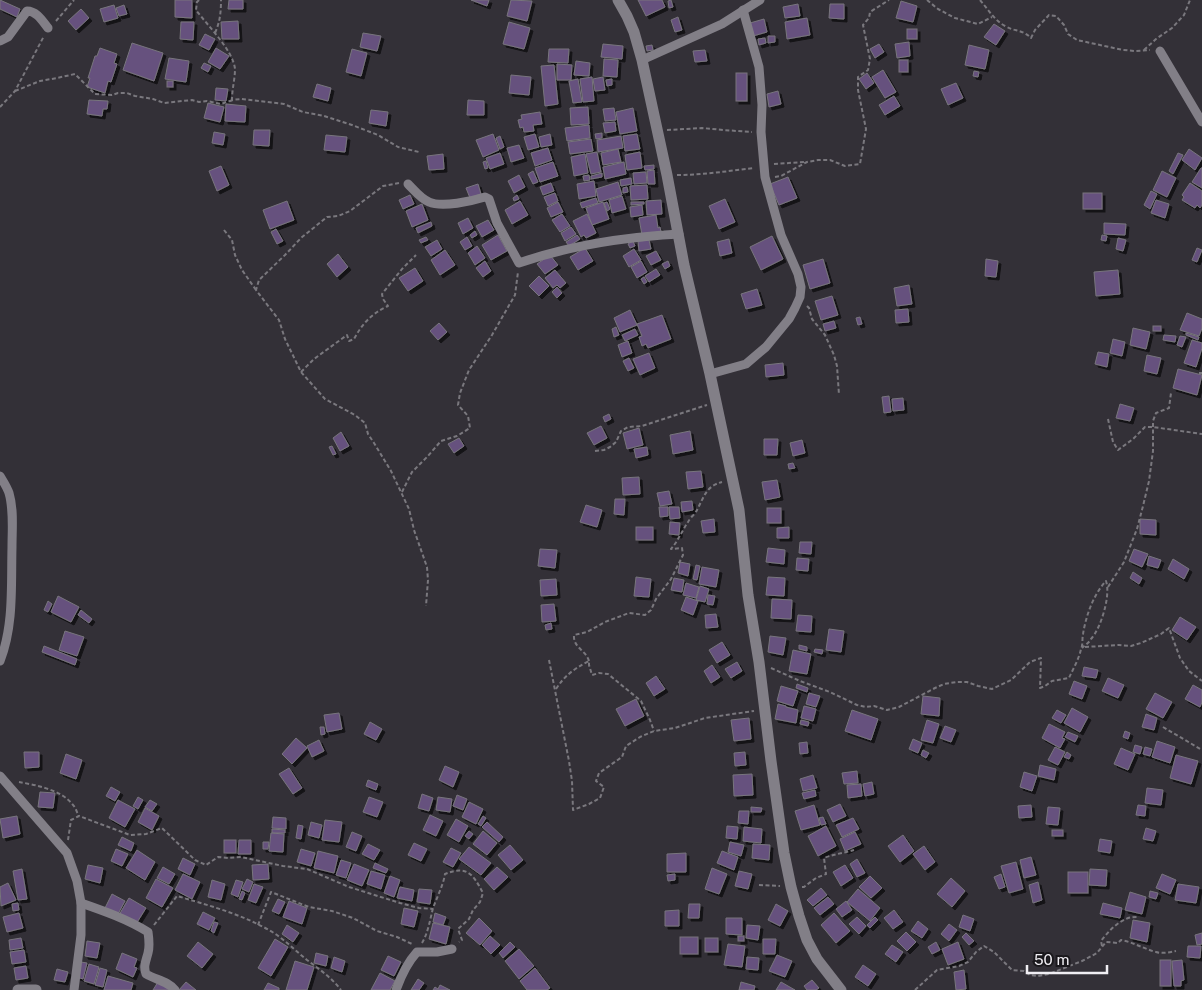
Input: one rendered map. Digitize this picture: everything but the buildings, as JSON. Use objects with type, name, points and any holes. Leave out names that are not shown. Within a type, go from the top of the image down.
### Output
[{"type":"street","points":[[618,0],[634,32],[642,60],[658,130],[684,265],[739,510],[748,595],[759,662],[776,800],[791,887],[807,940],[817,959],[841,990]]},
{"type":"street","points":[[642,60],[722,24],[760,0]]},
{"type":"street","points":[[0,40],[8,37],[28,11],[31,10],[36,13],[48,28]]},
{"type":"street","points":[[710,374],[746,364],[766,347],[789,319],[800,297],[801,287],[798,274],[781,235],[765,178],[761,132],[762,105],[759,67],[743,10]]},
{"type":"street","points":[[1160,51],[1202,122]]},
{"type":"street","points":[[408,184],[430,203],[443,204],[485,197],[489,199],[497,223],[519,263],[542,255],[594,245],[645,236],[679,234]]},
{"type":"street","points":[[0,476],[9,492],[12,516],[10,619],[4,652],[0,661]]},
{"type":"street","points":[[2,779],[68,853],[77,881],[81,903],[81,935],[74,990]]},
{"type":"street","points":[[81,903],[148,932],[150,941],[149,953],[145,961],[144,971],[146,974],[166,982],[175,990]]},
{"type":"street","points":[[396,990],[411,958],[417,952],[437,952],[452,949]]},
{"type":"street","points":[[18,990],[36,990]]},
{"type":"path","points":[[0,107],[15,91],[48,28],[74,0]]},
{"type":"path","points":[[199,0],[196,10],[226,47],[234,66],[235,78],[232,91],[232,100],[234,100]]},
{"type":"path","points":[[215,33],[218,27],[221,0]]},
{"type":"path","points":[[667,175],[698,175],[763,166],[830,160],[845,166],[860,164],[866,129],[858,90],[858,77],[868,70],[870,58],[863,25],[870,18],[870,12],[889,0]]},
{"type":"path","points":[[927,0],[938,9],[955,18],[978,24],[993,17]]},
{"type":"path","points":[[980,0],[993,17],[1008,28],[1027,34],[1031,38],[1035,30],[1049,15],[1056,16],[1064,25],[1068,34],[1077,40],[1123,50],[1160,51]]},
{"type":"path","points":[[1144,50],[1172,28],[1184,15],[1190,0]]},
{"type":"path","points":[[15,91],[40,81],[75,74],[95,94],[112,95],[127,93],[153,99],[164,104],[192,100],[221,104],[241,99],[284,104],[303,112],[324,116],[352,125],[378,135],[398,147],[419,152]]},
{"type":"path","points":[[658,130],[702,128],[761,132]]},
{"type":"path","points":[[765,178],[781,176],[806,162]]},
{"type":"path","points":[[256,290],[260,280],[301,238],[327,217],[338,216],[350,211],[383,186],[396,183],[408,184]]},
{"type":"path","points":[[224,230],[232,240],[235,255],[242,270],[279,320],[284,339],[301,372],[325,399],[355,415],[365,423],[368,434],[391,471],[409,509],[427,567],[426,606]]},
{"type":"path","points":[[301,372],[314,359],[347,335],[349,341],[354,339],[367,320],[388,306],[382,294],[416,255]]},
{"type":"path","points":[[402,492],[412,472],[441,441],[457,436],[470,428],[468,416],[458,405],[460,393],[470,370],[514,296],[519,263]]},
{"type":"path","points":[[800,297],[809,308],[812,318],[825,335],[834,355],[838,366],[839,395]]},
{"type":"path","points":[[1082,648],[1098,630],[1102,620],[1108,588],[1124,562],[1137,529],[1150,474],[1153,450],[1153,421],[1156,413],[1169,408],[1170,393]]},
{"type":"path","points":[[595,451],[610,447],[616,442],[621,431],[628,428],[642,426],[716,402]]},
{"type":"path","points":[[1108,419],[1113,442],[1118,450],[1145,427],[1202,434]]},
{"type":"path","points":[[654,731],[641,701],[608,674],[599,673],[592,675],[587,655],[576,646],[574,635],[587,632],[605,622],[629,613],[645,615],[651,610],[656,599],[671,579],[683,555],[682,548],[672,549],[697,511],[703,496],[719,482],[733,480]]},
{"type":"path","points":[[759,662],[857,705],[874,706],[887,710],[900,707],[944,684],[967,682],[992,689],[1011,680],[1030,662],[1041,658],[1040,688],[1052,681],[1069,678],[1082,648],[1085,624],[1095,598],[1106,581],[1108,588]]},
{"type":"path","points":[[1082,648],[1131,646],[1161,634],[1170,628],[1180,658],[1189,671],[1202,681]]},
{"type":"path","points":[[550,660],[569,761],[573,810],[600,798],[604,788],[596,781],[599,773],[622,757],[626,746],[640,738],[654,731],[675,728],[705,718],[765,710]]},
{"type":"path","points":[[556,690],[561,681],[570,672],[588,661]]},
{"type":"path","points":[[1163,727],[1202,750]]},
{"type":"path","points":[[2,779],[59,793],[73,805],[79,816],[130,835],[146,834],[162,828],[194,860],[206,866],[218,857],[241,857],[307,869],[349,887],[383,898],[419,908],[433,909]]},
{"type":"path","points":[[68,853],[68,834],[71,820],[79,816]]},
{"type":"path","points":[[759,885],[804,887],[816,878],[826,874],[824,858],[854,850]]},
{"type":"path","points":[[258,925],[271,892],[309,907],[332,911],[353,918],[377,932],[397,937],[419,948],[445,874],[456,870],[467,872],[475,879],[483,893],[480,902],[469,918],[458,929],[462,940],[452,949]]},
{"type":"path","points":[[148,932],[177,896],[223,911],[275,934],[334,981],[341,990]]},
{"type":"path","points":[[1102,946],[1101,942],[1106,934],[1116,925],[1129,917],[1138,917]]},
{"type":"path","points":[[915,990],[938,970],[959,966],[968,962],[984,946],[994,952],[1012,970],[1024,971],[1030,975],[1038,976],[1082,961],[1097,953],[1106,942],[1118,943],[1121,940],[1127,941],[1162,953],[1176,950]]}]
